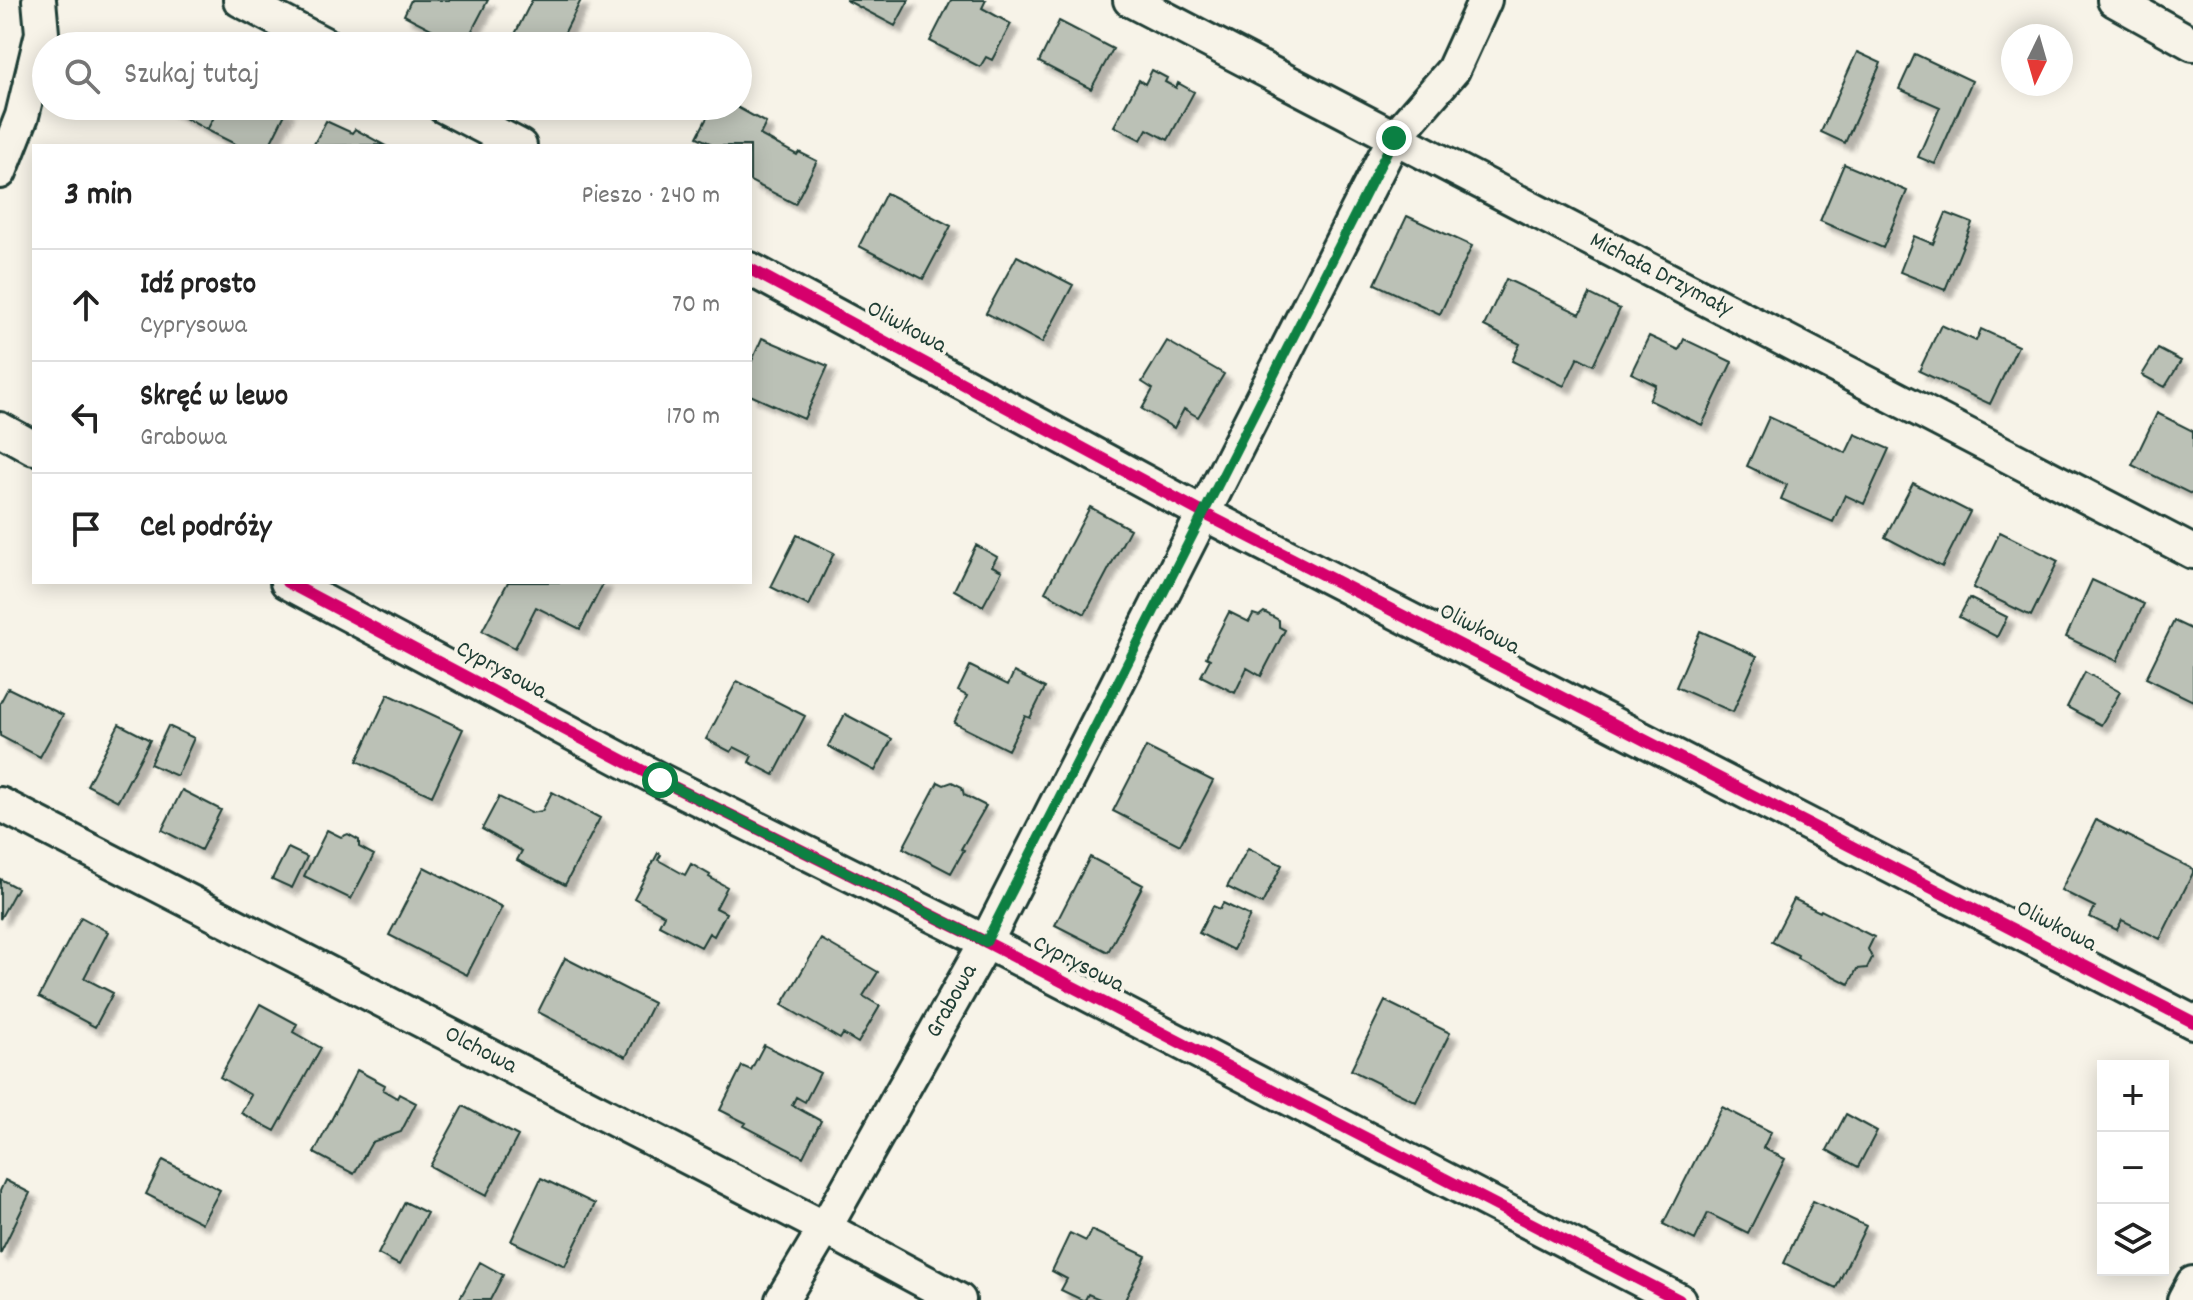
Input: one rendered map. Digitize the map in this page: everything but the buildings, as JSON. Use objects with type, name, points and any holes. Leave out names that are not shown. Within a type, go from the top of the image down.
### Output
[{"type":"street","points":[[39,0],[42,32]]},
{"type":"street","points":[[240,0],[301,32]]},
{"type":"street","name":"Michała Drzymały","points":[[1130,0],[2193,552]]},
{"type":"street","name":"Grabowa","points":[[782,1300],[986,942],[1394,138],[1453,70],[1485,0]]},
{"type":"street","points":[[2114,0],[2193,44]]},
{"type":"street","points":[[0,172],[22,116],[32,74]]},
{"type":"street","points":[[470,120],[516,144]]},
{"type":"street","name":"Oliwkowa","points":[[752,270],[1203,513],[2193,1022]]},
{"type":"street","points":[[0,429],[32,447]]},
{"type":"street","name":"Cyprysowa","points":[[291,584],[660,780],[986,942],[1679,1300]]},
{"type":"street","name":"Olchowa","points":[[0,804],[959,1300]]},
{"type":"street","points":[[2184,1300],[2193,1283]]},
{"type":"cycle path","points":[[752,270],[1203,513],[2193,1022]]},
{"type":"cycle path","points":[[291,584],[660,780],[986,942],[1679,1300]]},
{"type":"route","points":[[660,780],[986,942],[1394,138]]}]
